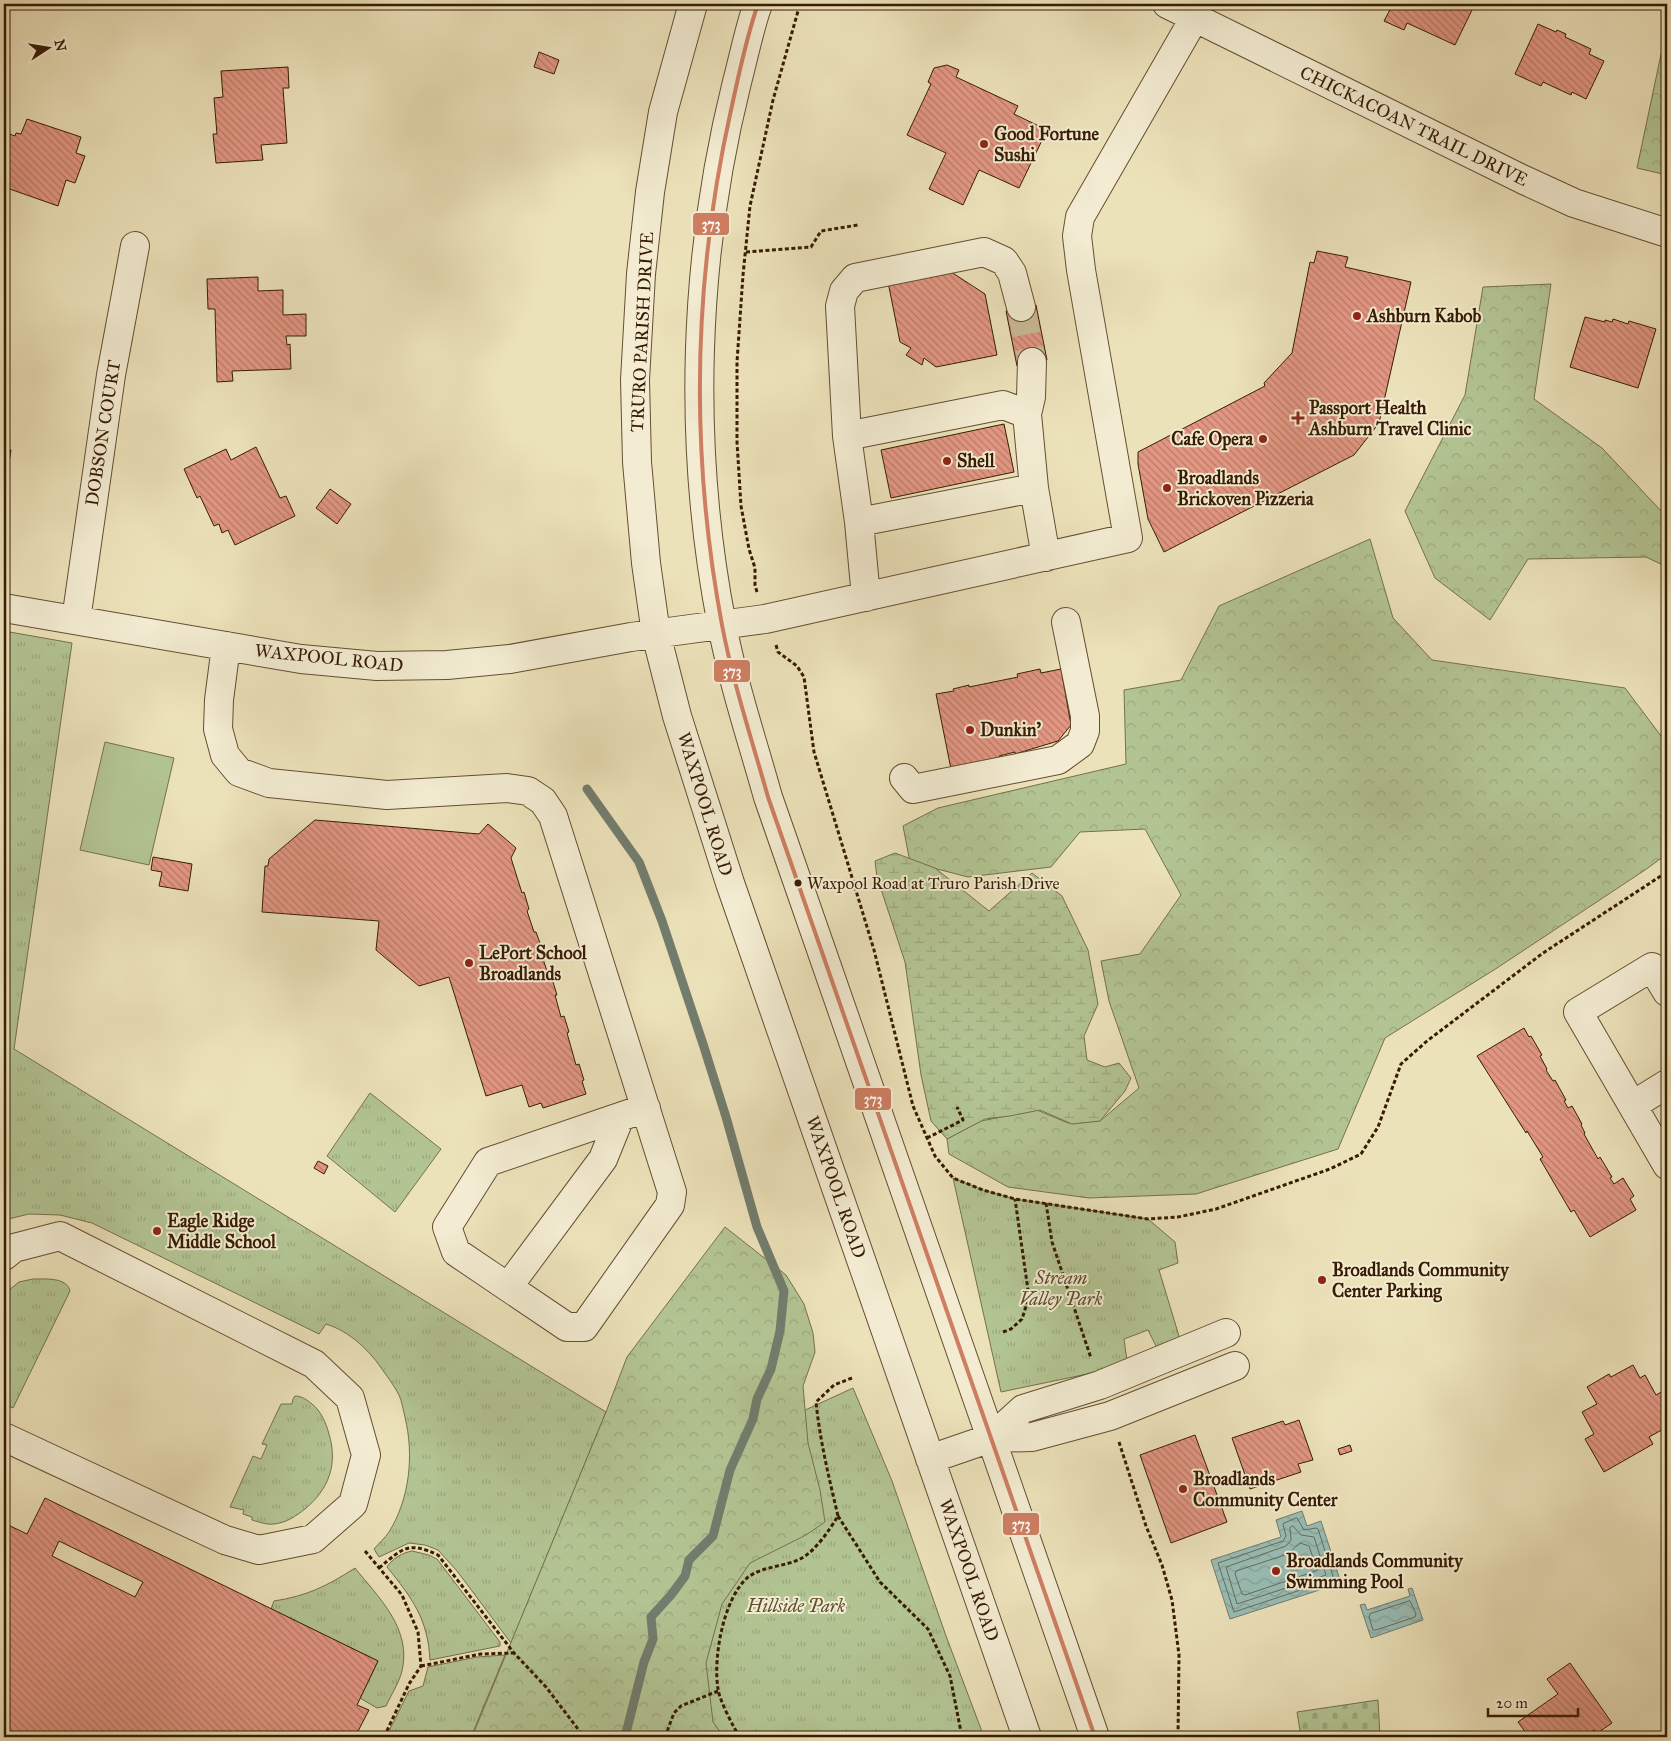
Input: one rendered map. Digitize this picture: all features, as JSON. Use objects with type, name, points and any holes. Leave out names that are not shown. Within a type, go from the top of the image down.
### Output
[{"type":"street","name":"TRURO PARISH DRIVE","points":[[656,634],[646,563],[637,462],[636,380],[640,274],[650,192],[663,112],[693,4]]},
{"type":"street","points":[[758,4],[723,140],[708,226],[700,335],[700,434],[707,528],[722,625],[737,689],[768,797],[1095,1737]]},
{"type":"street","name":"CHICKACOAN TRAIL DRIVE","points":[[1167,4],[1574,203],[1667,233]]},
{"type":"street","name":"WAXPOOL ROAD","points":[[4,608],[301,659],[377,666],[447,665],[510,659],[656,634],[765,619],[1128,538],[1081,270],[1077,236],[1080,217],[1195,17]]},
{"type":"street","name":"DOBSON COURT","points":[[76,620],[111,375],[135,246]]},
{"type":"street","points":[[866,596],[859,522],[847,436],[840,306],[844,291],[855,278],[984,252],[1004,261],[1012,273],[1021,308]]},
{"type":"street","points":[[1032,362],[1027,414],[1034,488],[1046,557]]},
{"type":"street","points":[[847,436],[1003,405],[1027,414]]},
{"type":"street","points":[[859,522],[1034,488]]},
{"type":"street","points":[[904,778],[913,789],[1058,760],[1080,744],[1085,731],[1085,716],[1066,622]]},
{"type":"street","name":"WAXPOOL ROAD","points":[[656,634],[677,716],[730,883],[1027,1737]]},
{"type":"street","points":[[226,646],[219,700],[218,730],[225,755],[239,772],[268,783],[387,795],[507,788],[528,791],[543,801],[553,816],[646,1108],[672,1192],[670,1206],[584,1327],[567,1327],[456,1252],[447,1227],[488,1162],[646,1108]]},
{"type":"street","points":[[1667,992],[1652,967],[1578,1012],[1667,1165]]},
{"type":"street","points":[[1633,1105],[1667,1084]]},
{"type":"street","points":[[508,1287],[603,1159],[620,1117]]},
{"type":"street","points":[[4,1256],[14,1248],[60,1236],[314,1364],[350,1398],[366,1455],[353,1504],[313,1539],[259,1550],[225,1540],[4,1437]]},
{"type":"street","points":[[991,1438],[1023,1410],[1100,1386],[1226,1333]]},
{"type":"street","points":[[1146,1366],[1158,1397]]},
{"type":"street","points":[[930,1459],[991,1438],[1032,1437],[1110,1416],[1235,1366]]},
{"type":"path","points":[[746,252],[811,247],[821,232],[858,226]]},
{"type":"path","points":[[1003,1332],[1011,1329],[1022,1319],[1029,1297],[1015,1199],[1148,1219],[1178,1217],[1216,1209],[1330,1169],[1361,1154],[1378,1127],[1401,1064],[1427,1041],[1543,953],[1667,872]]},
{"type":"path","points":[[927,1138],[963,1120],[958,1107]]},
{"type":"path","points":[[1046,1203],[1052,1242],[1100,1386]]},
{"type":"path","points":[[852,1378],[834,1385],[816,1402],[826,1464],[838,1516],[880,1582],[928,1629],[950,1676],[962,1737]]},
{"type":"path","points":[[1110,1416],[1172,1600],[1179,1654],[1178,1737]]},
{"type":"path","points":[[740,1737],[718,1691],[716,1660],[725,1617],[735,1591],[757,1572],[801,1558],[825,1536],[838,1516]]},
{"type":"path","points":[[379,1568],[400,1550],[420,1547],[438,1555],[514,1653],[546,1687],[584,1737]]},
{"type":"path","points":[[365,1551],[402,1595],[418,1632],[421,1666],[409,1684],[384,1737]]},
{"type":"path","points":[[421,1666],[481,1654],[514,1653]]},
{"type":"path","points":[[665,1737],[674,1712],[681,1706],[718,1691]]},
{"type":"green space","points":[[1667,26],[1667,175],[1637,168]]},
{"type":"green space","points":[[1551,284],[1534,399],[1602,448],[1662,512],[1667,513],[1667,567],[1646,557],[1528,559],[1490,620],[1435,578],[1405,511],[1465,395],[1483,287]]},
{"type":"green space","points":[[1370,539],[1393,618],[1432,660],[1625,688],[1667,744],[1667,854],[1497,968],[1385,1038],[1338,1149],[1196,1194],[1089,1198],[1008,1187],[949,1154],[947,1139],[981,1121],[1037,1110],[1068,1123],[1100,1121],[1139,1088],[1109,1001],[1101,961],[1140,954],[1181,895],[1145,829],[1080,832],[1051,867],[968,877],[910,862],[903,826],[938,808],[1126,764],[1124,690],[1181,680],[1219,606]]},
{"type":"green space","points":[[4,631],[72,643],[14,1049],[606,1412],[511,1643],[457,1571],[438,1550],[425,1545],[409,1543],[379,1557],[374,1549],[389,1532],[402,1505],[408,1476],[408,1431],[402,1403],[392,1383],[379,1364],[352,1337],[326,1324],[319,1334],[92,1223],[60,1215],[29,1214],[4,1220]]},
{"type":"green space","points":[[105,742],[174,758],[149,865],[80,850]]},
{"type":"green space","points":[[895,853],[935,868],[989,911],[1032,873],[1062,896],[1088,950],[1098,1004],[1084,1036],[1087,1060],[1105,1067],[1119,1063],[1131,1078],[1125,1091],[1100,1121],[1072,1124],[1040,1110],[985,1119],[947,1139],[931,1121],[921,1075],[905,962],[877,877],[875,861]]},
{"type":"green space","points":[[370,1093],[441,1149],[395,1212],[327,1156]]},
{"type":"green space","name":"Stream Valley Park","points":[[953,1178],[983,1190],[1015,1199],[1148,1219],[1175,1242],[1178,1263],[1159,1270],[1182,1346],[1160,1354],[1148,1330],[1124,1339],[1127,1361],[1092,1373],[1001,1392]]},
{"type":"green space","points":[[725,1227],[786,1275],[804,1304],[813,1333],[815,1352],[803,1386],[808,1443],[820,1490],[825,1522],[806,1535],[750,1563],[722,1604],[706,1663],[713,1722],[724,1737],[472,1737],[627,1357]]},
{"type":"green space","points":[[33,1279],[60,1281],[68,1286],[70,1291],[13,1408],[4,1404],[4,1294],[19,1282]]},
{"type":"green space","name":"Hillside Park","points":[[853,1388],[892,1481],[946,1636],[984,1737],[676,1737],[740,1440]]},
{"type":"green space","points":[[295,1396],[302,1397],[312,1404],[325,1422],[332,1445],[332,1466],[326,1484],[305,1509],[291,1519],[271,1524],[252,1520],[252,1517],[243,1514],[244,1510],[230,1507],[253,1456],[261,1459],[267,1445],[262,1444],[281,1404],[292,1404]]},
{"type":"green space","points":[[412,1551],[437,1559],[500,1642],[500,1646],[430,1660],[426,1633],[417,1610],[387,1567],[398,1556]]},
{"type":"green space","points":[[355,1568],[391,1615],[402,1641],[404,1656],[401,1675],[386,1706],[377,1708],[360,1698],[378,1661],[271,1609],[274,1601],[297,1596],[316,1589]]},
{"type":"green space","points":[[505,1655],[471,1737],[386,1737],[409,1691],[423,1686],[428,1667],[477,1657]]},
{"type":"green space","points":[[1378,1700],[1380,1737],[1301,1737],[1297,1712]]},
{"type":"water","name":"Broadlands Community Swimming Pool","points":[[1302,1511],[1307,1526],[1321,1521],[1341,1583],[1230,1619],[1211,1560],[1281,1537],[1276,1520]]},
{"type":"water","points":[[1412,1588],[1423,1620],[1371,1638],[1360,1605],[1365,1604],[1367,1610],[1410,1596],[1408,1589]]},
{"type":"building","points":[[1393,4],[1465,4],[1473,8],[1455,45],[1407,23],[1404,30],[1384,21]]},
{"type":"building","points":[[1538,24],[1566,34],[1565,37],[1591,49],[1589,54],[1604,61],[1586,99],[1572,92],[1571,95],[1543,82],[1541,86],[1515,74]]},
{"type":"building","points":[[539,52],[559,60],[554,74],[534,67]]},
{"type":"building","name":"Good Fortune Sushi","points":[[947,65],[959,70],[956,77],[1018,106],[1014,114],[1047,130],[1019,188],[979,170],[963,205],[929,189],[946,153],[907,135],[931,84],[928,82],[934,68]]},
{"type":"building","points":[[288,67],[289,88],[283,88],[287,143],[261,145],[263,160],[216,163],[213,134],[217,134],[214,98],[223,97],[221,71]]},
{"type":"building","points":[[27,119],[81,137],[76,153],[85,156],[75,183],[66,180],[58,206],[4,187],[4,132],[15,136],[16,133],[21,134]]},
{"type":"building","points":[[1317,251],[1348,257],[1345,267],[1411,282],[1379,423],[1354,455],[1164,552],[1148,519],[1138,464],[1138,452],[1265,386],[1264,383],[1292,353],[1310,262],[1314,263]]},
{"type":"building","points":[[948,270],[985,294],[997,355],[936,367],[924,358],[922,365],[906,355],[911,348],[900,342],[888,282]]},
{"type":"building","points":[[258,277],[258,291],[283,290],[283,315],[306,314],[306,336],[286,336],[287,345],[290,344],[291,369],[232,371],[233,381],[217,382],[215,309],[208,309],[207,279]]},
{"type":"building","points":[[1036,305],[1047,360],[1017,366],[1006,311]]},
{"type":"building","points":[[1585,317],[1605,322],[1605,320],[1612,322],[1613,319],[1628,324],[1629,321],[1656,329],[1638,388],[1570,367]]},
{"type":"building","name":"Shell","points":[[1004,424],[1014,472],[891,498],[881,450]]},
{"type":"building","points":[[256,447],[280,498],[286,496],[295,516],[235,545],[228,530],[222,533],[219,524],[214,526],[200,496],[197,498],[184,469],[226,449],[231,460]]},
{"type":"building","points":[[4,449],[11,450],[4,496]]},
{"type":"building","points":[[330,489],[351,504],[337,524],[316,508]]},
{"type":"building","points":[[1040,669],[1041,673],[1061,669],[1071,725],[1058,741],[1015,754],[1015,752],[999,756],[1000,760],[952,774],[936,694],[954,691],[953,689],[969,685],[969,687],[1018,677],[1017,674]]},
{"type":"building","name":"LePort School Broadlands","points":[[315,820],[479,834],[488,824],[516,848],[511,858],[522,893],[524,892],[529,909],[527,911],[541,946],[539,947],[550,980],[552,979],[561,1017],[564,1016],[576,1065],[579,1064],[584,1080],[582,1081],[586,1094],[543,1108],[541,1103],[529,1107],[522,1085],[486,1096],[449,977],[419,986],[376,950],[379,921],[262,912],[265,866],[268,866],[269,859]]},
{"type":"building","points":[[153,857],[192,864],[188,891],[159,886],[162,872],[151,870]]},
{"type":"building","points":[[1524,1028],[1542,1055],[1540,1056],[1546,1070],[1553,1081],[1555,1080],[1566,1100],[1564,1101],[1568,1108],[1572,1106],[1582,1124],[1584,1134],[1598,1159],[1600,1157],[1612,1177],[1610,1178],[1614,1184],[1623,1178],[1634,1196],[1630,1199],[1636,1210],[1590,1237],[1574,1210],[1571,1212],[1540,1159],[1543,1157],[1477,1056]]},
{"type":"building","points":[[318,1161],[328,1166],[324,1174],[314,1168]]},
{"type":"building","points":[[1633,1365],[1640,1378],[1645,1375],[1656,1395],[1667,1389],[1667,1427],[1649,1437],[1653,1444],[1604,1472],[1585,1439],[1594,1434],[1582,1412],[1597,1404],[1587,1387],[1609,1374],[1611,1377]]},
{"type":"building","name":"Broadlands Community Center","points":[[1299,1420],[1313,1460],[1298,1464],[1301,1472],[1250,1489],[1232,1438],[1283,1421],[1285,1425]]},
{"type":"building","name":"Broadlands Community Center","points":[[1195,1435],[1227,1522],[1171,1543],[1140,1455]]},
{"type":"building","points":[[1350,1445],[1352,1451],[1340,1455],[1338,1449]]},
{"type":"building","points":[[45,1498],[378,1661],[357,1705],[369,1710],[355,1737],[125,1737],[116,1733],[114,1737],[4,1737],[4,1523],[27,1534]],"holes":[[[59,1541],[143,1582],[135,1597],[52,1556]]]},
{"type":"building","points":[[1570,1663],[1612,1723],[1596,1734],[1594,1730],[1590,1733],[1592,1737],[1529,1737],[1518,1722],[1558,1694],[1547,1679]]},
{"type":"waterway","points":[[587,789],[639,862],[662,921],[703,1044],[757,1227],[784,1291],[780,1331],[771,1369],[757,1399],[753,1419],[730,1470],[713,1536],[689,1560],[685,1576],[651,1617],[653,1639],[644,1662],[625,1737]]},
{"type":"tunnel","points":[[1021,307],[1032,362]]},
{"type":"transit line","name":"373","points":[[758,4],[743,56],[718,174],[709,238],[703,303],[700,367],[701,432],[705,496],[712,561],[726,647],[768,797],[1095,1737]]},
{"type":"place","name":"Good Fortune Sushi","points":[[984,144]]},
{"type":"place","name":"Ashburn Kabob","points":[[1357,316]]},
{"type":"place","name":"Passport Health Ashburn Travel Clinic","points":[[1298,418]]},
{"type":"place","name":"Cafe Opera","points":[[1263,439]]},
{"type":"place","name":"Shell","points":[[947,461]]},
{"type":"place","name":"Broadlands Brickoven Pizzeria","points":[[1167,488]]},
{"type":"place","name":"Dunkin'","points":[[970,730]]},
{"type":"place","name":"Waxpool Road at Truro Parish Drive","points":[[798,883]]},
{"type":"place","name":"LePort School Broadlands","points":[[469,963]]},
{"type":"place","name":"Eagle Ridge Middle School","points":[[157,1231]]},
{"type":"place","name":"Broadlands Community Center Parking","points":[[1322,1280]]},
{"type":"place","name":"Broadlands Community Center","points":[[1183,1489]]},
{"type":"place","name":"Broadlands Community Swimming Pool","points":[[1276,1571]]}]
